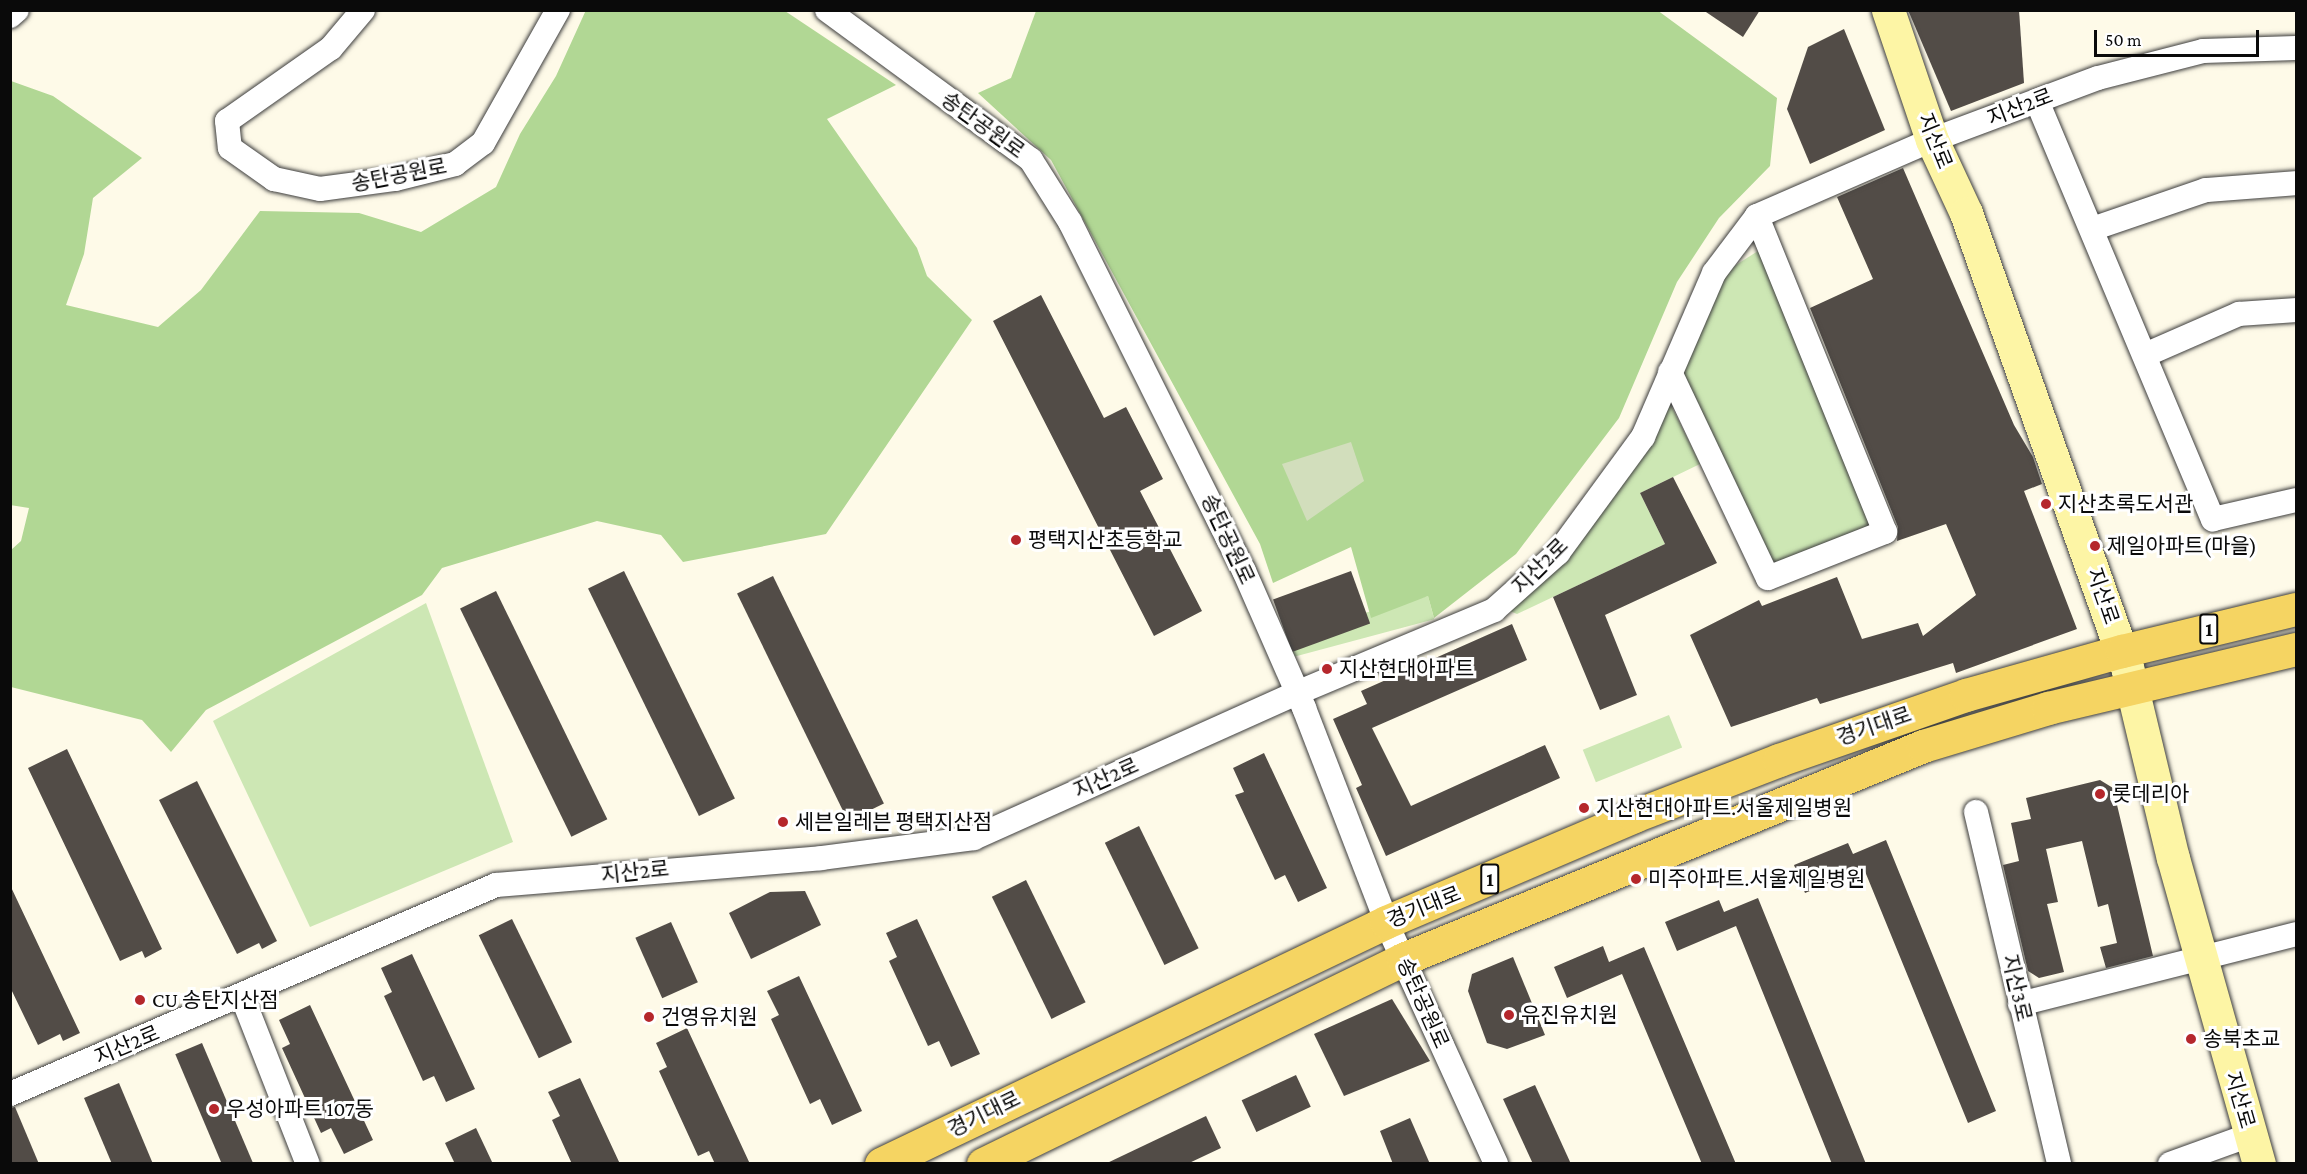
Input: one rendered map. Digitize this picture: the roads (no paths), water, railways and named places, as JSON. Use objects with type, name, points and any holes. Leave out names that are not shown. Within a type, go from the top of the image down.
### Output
[{"type":"main road","name":"지산로","points":[[1888,10],[1932,141],[1966,213],[2122,651],[2200,957],[2255,1149]]},
{"type":"main road","name":"경기대로","points":[[881,1164],[1386,922],[1634,816],[1779,759],[1966,694],[2122,651],[2296,609]]},
{"type":"main road","name":"경기대로","points":[[983,1164],[1403,959],[1923,746],[2048,708],[2296,649]]},
{"type":"street","points":[[10,16],[16,10]]},
{"type":"street","name":"송탄공원로","points":[[363,10],[332,48],[227,121],[230,148],[274,179],[320,189],[395,179],[455,164],[483,142],[558,10]]},
{"type":"street","name":"송탄공원로","points":[[827,10],[1031,160],[1070,222],[1178,433],[1297,693],[1386,922],[1496,1164]]},
{"type":"street","name":"지산2로","points":[[10,1094],[496,885],[821,858],[974,838],[1297,693],[1494,610],[1558,553],[1643,437],[1714,273],[1757,216],[1932,141],[2098,78],[2203,51],[2296,48]]},
{"type":"street","points":[[2037,101],[2213,519],[2296,500]]},
{"type":"street","points":[[2092,229],[2206,190],[2296,183]]},
{"type":"street","points":[[1670,372],[1768,578],[1885,532],[1757,216]]},
{"type":"street","points":[[2145,355],[2239,314],[2296,310]]},
{"type":"street","name":"지산3로","points":[[1976,812],[2059,1164]]},
{"type":"street","points":[[2020,1004],[2296,934]]},
{"type":"street","points":[[242,996],[308,1164]]},
{"type":"street","points":[[2170,1164],[2255,1149]]},
{"type":"place","name":"지산초록도서관","points":[[2046,504]]},
{"type":"place","name":"평택지산초등학교","points":[[1016,540]]},
{"type":"place","name":"제일아파트(마을)","points":[[2095,546]]},
{"type":"place","name":"지산현대아파트","points":[[1327,669]]},
{"type":"place","name":"롯데리아","points":[[2100,794]]},
{"type":"place","name":"지산현대아파트.서울제일병원","points":[[1584,808]]},
{"type":"place","name":"세븐일레븐 평택지산점","points":[[783,822]]},
{"type":"place","name":"미주아파트.서울제일병원","points":[[1636,879]]},
{"type":"place","name":"CU 송탄지산점","points":[[140,1000]]},
{"type":"place","name":"유진유치원","points":[[1509,1015]]},
{"type":"place","name":"건영유치원","points":[[649,1017]]},
{"type":"place","name":"송북초교","points":[[2191,1039]]},
{"type":"place","name":"우성아파트 107동","points":[[214,1109]]}]
